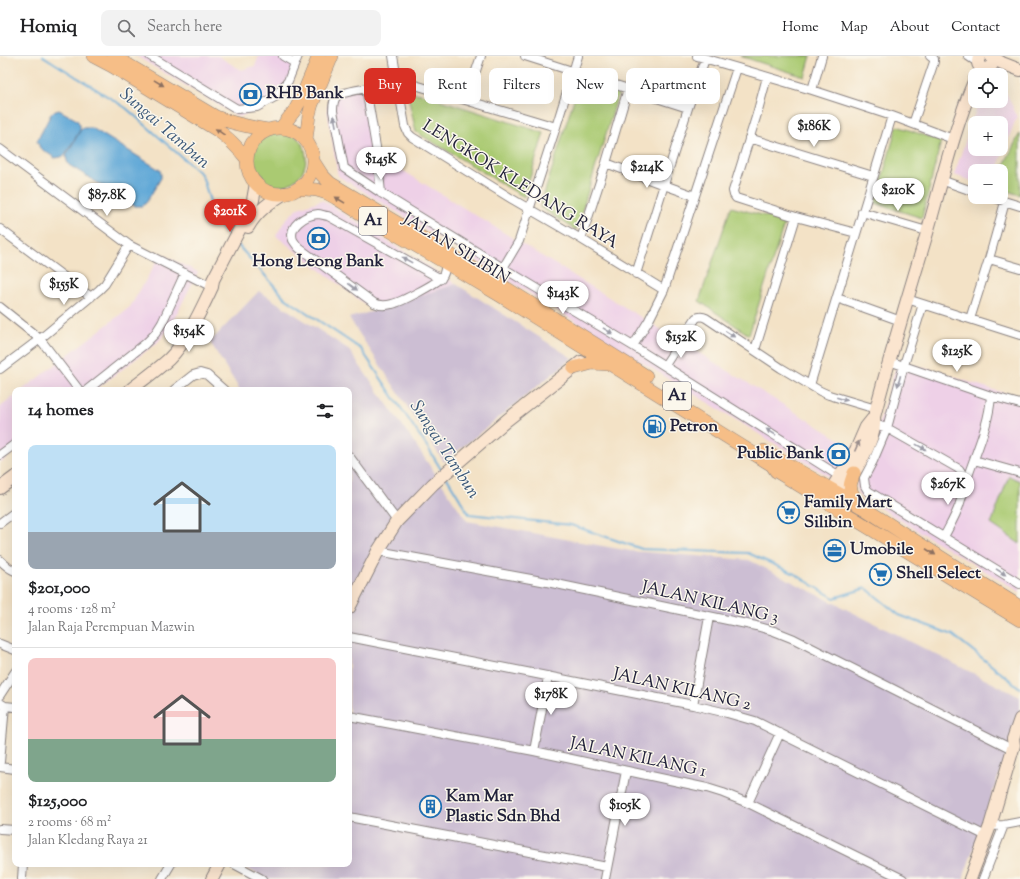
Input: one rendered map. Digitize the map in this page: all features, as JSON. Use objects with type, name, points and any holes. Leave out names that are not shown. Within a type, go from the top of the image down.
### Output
[{"type":"main road","points":[[93,56],[119,70],[217,130],[239,149],[247,160]]},
{"type":"main road","points":[[113,56],[216,117],[241,125],[288,129],[295,131],[306,140]]},
{"type":"main road","points":[[134,387],[170,358],[189,330],[212,287],[213,280],[246,223],[253,200],[256,183],[249,172],[247,160],[252,142],[260,135],[275,129],[295,110],[319,56]]},
{"type":"main road","name":"A1","points":[[313,161],[312,150],[306,140],[309,115],[312,104],[332,56]]},
{"type":"main road","points":[[982,63],[1002,63],[1020,70]]},
{"type":"main road","points":[[862,507],[852,492],[850,485],[852,477],[865,452],[874,428],[874,418],[889,360],[953,139],[968,102]]},
{"type":"main road","points":[[246,223],[261,210],[303,184],[309,177],[312,170],[313,161]]},
{"type":"main road","name":"JALAN SILIBIN","points":[[313,161],[322,175],[330,183],[493,280],[578,339]]},
{"type":"main road","name":"A1","points":[[256,183],[267,191],[275,193],[291,191]]},
{"type":"main road","name":"JALAN SILIBIN","points":[[291,191],[306,189],[317,190],[336,198],[448,270],[501,296],[578,339],[834,494],[862,507],[1020,607]]},
{"type":"main road","points":[[441,249],[448,270],[464,270],[483,282],[493,280],[493,287],[501,296]]},
{"type":"main road","points":[[352,602],[378,551],[397,521],[433,484],[508,420],[574,368],[584,359],[591,349],[589,342],[578,339],[576,347],[578,359],[574,368]]},
{"type":"main road","name":"A1","points":[[590,352],[772,465],[776,471],[1020,620]]},
{"type":"main road","points":[[574,368],[592,363],[603,363],[610,365]]},
{"type":"main road","points":[[772,465],[778,466],[834,494],[884,531],[906,550]]},
{"type":"main road","points":[[834,494],[852,477]]},
{"type":"main road","points":[[0,488],[12,479]]},
{"type":"main road","points":[[970,879],[988,831],[1013,747],[1013,739],[1020,719]]},
{"type":"main road","points":[[1013,747],[1018,740],[1020,732]]},
{"type":"main road","points":[[212,879],[218,867]]},
{"type":"street","points":[[150,56],[237,109],[257,107],[275,97],[288,81],[297,59],[283,56]]},
{"type":"street","name":"LENGKOK KLEDANG RAYA","points":[[393,56],[395,68]]},
{"type":"street","points":[[477,68],[481,56]]},
{"type":"street","points":[[525,56],[564,68]]},
{"type":"street","points":[[575,68],[578,56]]},
{"type":"street","points":[[697,56],[812,90],[892,116],[953,139]]},
{"type":"street","points":[[812,90],[822,56]]},
{"type":"street","points":[[913,124],[934,62],[934,59],[930,56]]},
{"type":"street","points":[[636,274],[688,108],[705,59]]},
{"type":"street","points":[[633,346],[649,320],[664,290],[737,68]]},
{"type":"street","points":[[767,77],[733,191],[734,196],[736,198],[796,217],[856,233]]},
{"type":"street","name":"JALAN SILIBIN","points":[[364,88],[342,94],[337,96],[334,100],[333,111],[344,168],[381,193],[503,268],[852,477]]},
{"type":"street","points":[[581,239],[626,96]]},
{"type":"street","points":[[369,104],[377,154],[381,193]]},
{"type":"street","name":"LENGKOK KLEDANG RAYA","points":[[401,104],[405,126],[408,133],[412,137],[664,290]]},
{"type":"street","name":"JALAN SILIBIN","points":[[479,104],[556,127]]},
{"type":"street","points":[[493,280],[503,268],[519,241],[563,104]]},
{"type":"street","points":[[675,104],[688,108]]},
{"type":"street","points":[[810,385],[892,116]]},
{"type":"street","points":[[749,138],[873,176]]},
{"type":"street","points":[[0,149],[129,246],[212,287]]},
{"type":"street","points":[[606,163],[695,196]]},
{"type":"street","points":[[941,180],[968,190]]},
{"type":"street","points":[[1008,203],[1020,206]]},
{"type":"street","points":[[970,319],[1004,204]]},
{"type":"street","points":[[862,212],[927,232]]},
{"type":"street","points":[[318,214],[328,216],[448,270],[433,285],[394,304],[380,305],[374,303],[299,248],[294,242],[292,236],[294,228],[299,222],[308,216],[318,214]]},
{"type":"street","points":[[755,350],[796,217]]},
{"type":"street","points":[[0,229],[91,297]]},
{"type":"street","points":[[0,369],[40,339],[99,290],[105,284],[129,246]]},
{"type":"street","points":[[989,259],[1020,268]]},
{"type":"street","points":[[91,387],[145,344],[155,334],[162,323],[185,273]]},
{"type":"street","points":[[837,298],[901,321]]},
{"type":"street","points":[[907,299],[1020,335]]},
{"type":"street","points":[[923,304],[904,365],[887,428],[873,461],[852,477],[865,486],[868,491],[1020,584]]},
{"type":"street","points":[[0,307],[40,339],[76,387]]},
{"type":"street","points":[[665,365],[696,318],[698,316],[702,316],[781,368],[820,391],[874,418],[887,428],[959,469],[966,480]]},
{"type":"street","points":[[889,360],[991,396],[1020,404]]},
{"type":"street","points":[[178,387],[193,375],[200,373],[207,375],[221,387]]},
{"type":"street","points":[[944,537],[959,505],[988,416],[991,396]]},
{"type":"street","points":[[0,455],[12,446]]},
{"type":"street","points":[[352,460],[397,521]]},
{"type":"street","points":[[959,469],[973,462],[1020,473]]},
{"type":"street","points":[[0,523],[12,514]]},
{"type":"street","name":"JALAN KILANG 3","points":[[378,551],[547,582],[774,631],[794,639],[1013,747]]},
{"type":"street","points":[[0,560],[12,570]]},
{"type":"street","points":[[693,705],[709,617]]},
{"type":"street","name":"JALAN KILANG 2","points":[[352,638],[727,713],[755,722],[780,733],[988,831]]},
{"type":"street","points":[[0,644],[12,649]]},
{"type":"street","points":[[0,694],[12,676]]},
{"type":"street","points":[[534,751],[548,677]]},
{"type":"street","points":[[0,762],[2,705],[12,707]]},
{"type":"street","name":"JALAN KILANG 1","points":[[352,717],[534,751],[707,788],[730,795],[748,803],[904,879]]},
{"type":"street","points":[[748,803],[780,733]]},
{"type":"street","points":[[0,767],[12,769]]},
{"type":"street","points":[[605,879],[626,770]]},
{"type":"street","points":[[352,818],[607,867]]},
{"type":"street","points":[[988,831],[1004,825],[1020,822]]},
{"type":"street","points":[[984,879],[1004,825]]},
{"type":"street","points":[[0,829],[12,830]]},
{"type":"street","points":[[22,879],[23,867]]},
{"type":"street","points":[[162,879],[169,867]]},
{"type":"street","points":[[240,867],[262,879]]},
{"type":"shaded area","points":[[136,56],[218,56],[241,70],[255,66],[259,56],[303,56],[286,97],[239,117]]},
{"type":"shaded area","points":[[364,84],[364,104],[368,104],[376,154],[855,449],[836,481],[338,176],[327,108],[333,90]]},
{"type":"shaded area","points":[[1008,97],[1017,116],[1008,140],[1008,116],[974,116],[977,108],[1008,108]]},
{"type":"shaded area","points":[[968,134],[968,156],[1002,156],[999,164],[968,164],[968,180],[954,175]]},
{"type":"shaded area","points":[[322,200],[456,284],[374,311],[276,236],[285,220],[298,208]]},
{"type":"shaded area","points":[[161,254],[198,272],[170,327],[158,342],[99,387],[26,387],[130,307]]},
{"type":"shaded area","points":[[456,284],[572,358],[444,462],[349,318]]},
{"type":"shaded area","points":[[259,291],[348,349],[467,521],[630,551],[749,560],[1020,697],[1020,714],[963,879],[267,879],[244,867],[352,867],[352,387],[238,387],[210,342]]},
{"type":"shaded area","points":[[898,360],[1020,398],[1020,592],[858,495],[856,480],[877,430]]},
{"type":"shaded area","points":[[12,398],[12,453],[0,463],[0,407]]},
{"type":"green space","points":[[740,56],[811,56],[805,77]]},
{"type":"green space","points":[[416,93],[424,95],[424,104],[453,104],[544,133],[524,197],[416,132],[410,104],[416,104]]},
{"type":"green space","points":[[572,104],[615,104],[576,230],[540,207]]},
{"type":"green space","points":[[897,126],[941,141],[922,218],[875,203]]},
{"type":"green space","points":[[273,130],[283,130],[298,138],[304,147],[306,158],[304,169],[298,178],[283,186],[273,186],[262,181],[255,174],[250,163],[250,153],[255,142],[262,135]]},
{"type":"green space","points":[[1020,133],[1020,195],[1008,191],[1008,164],[1004,164]]},
{"type":"green space","points":[[731,207],[785,221],[749,335],[699,301]]},
{"type":"green space","points":[[1009,476],[1020,481],[1020,544],[991,524]]},
{"type":"water","points":[[59,110],[77,120],[80,125],[80,130],[65,155],[55,158],[40,148],[37,141],[51,114]]},
{"type":"water","points":[[83,128],[92,128],[160,170],[161,178],[146,203],[142,206],[135,206],[69,165],[66,156]]},
{"type":"waterway","name":"Sungai Tambun","points":[[43,56],[126,108],[202,175],[216,221],[230,237]]},
{"type":"waterway","name":"Sungai Tambun","points":[[236,243],[285,298],[361,349],[442,471]]},
{"type":"waterway","name":"Sungai Tambun","points":[[447,478],[469,514],[571,525],[642,549],[748,553],[793,573],[834,598],[866,588],[899,615],[953,635],[1020,688]]},
{"type":"place","name":"RHB Bank","points":[[251,94]]},
{"type":"place","name":"Hong Leong Bank","points":[[318,238]]},
{"type":"place","name":"Petron","points":[[654,427]]},
{"type":"place","name":"Public Bank","points":[[839,454]]},
{"type":"place","name":"Family Mart Silibin","points":[[788,513]]},
{"type":"place","name":"Umobile","points":[[835,550]]},
{"type":"place","name":"Shell Select","points":[[880,574]]},
{"type":"place","name":"Kam Mar Plastic Sdn Bhd","points":[[430,807]]}]
